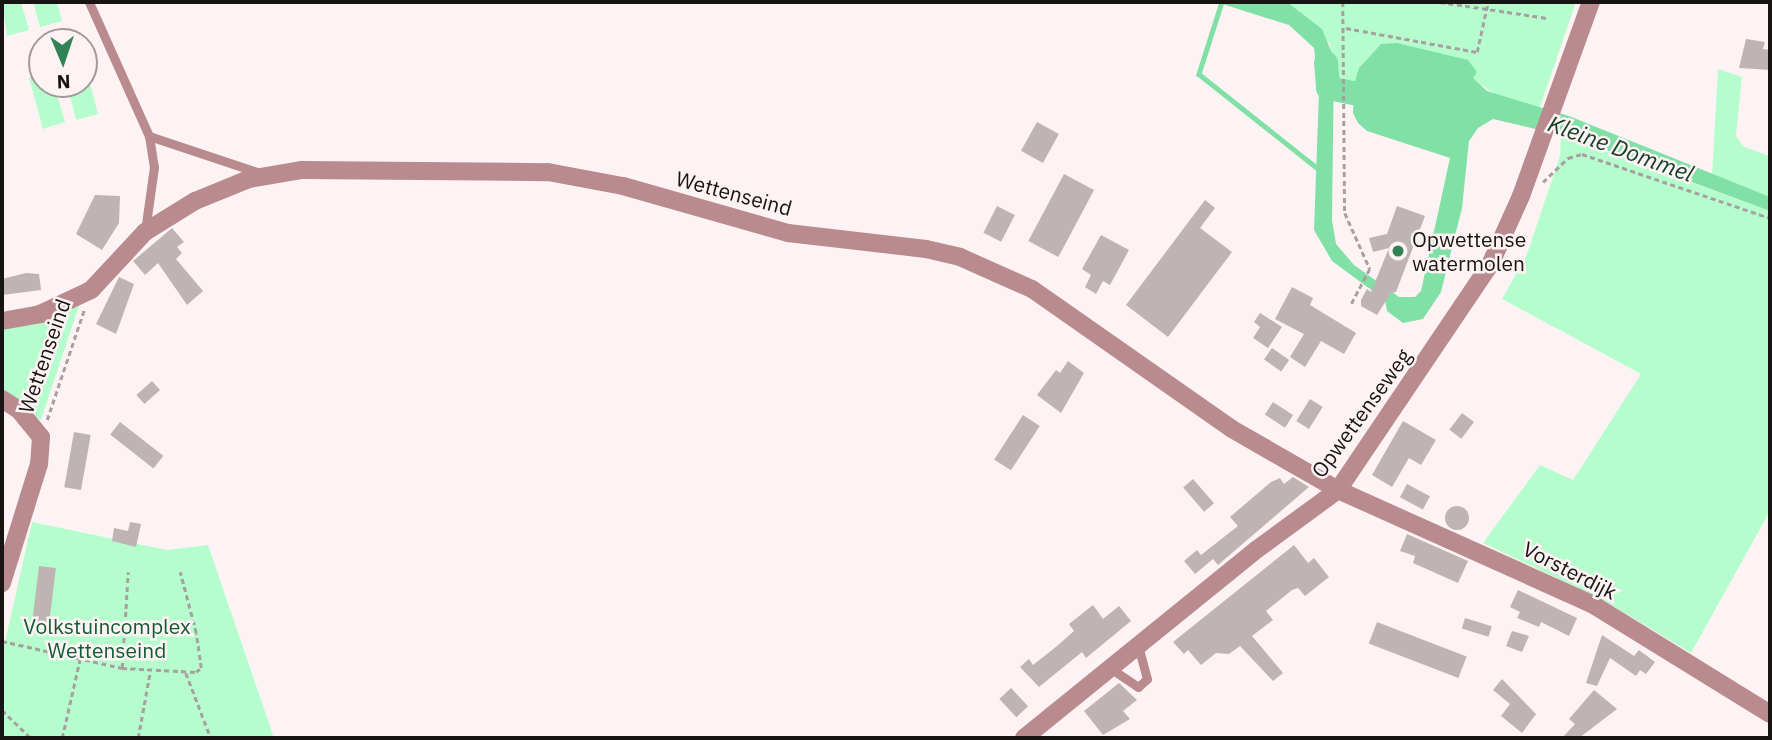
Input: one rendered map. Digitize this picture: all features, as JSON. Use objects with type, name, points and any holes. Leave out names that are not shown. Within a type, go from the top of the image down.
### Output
[{"type":"street","name":"Opwettenseweg","points":[[1024,738],[1338,490],[1490,265],[1549,122],[1591,2]]},
{"type":"street","name":"Wettenseind","points":[[2,321],[40,314],[91,290],[145,232],[218,191],[266,176],[302,170],[548,172],[623,186],[788,233],[960,257],[1032,289],[1232,429],[1338,490]]},
{"type":"street","name":"Wettenseind","points":[[2,399],[19,410],[41,437],[39,464],[2,583]]},
{"type":"street","name":"Vorsterdijk","points":[[1338,490],[1592,604],[1770,714]]},
{"type":"lane","points":[[89,2],[149,136],[154,167],[145,232]]},
{"type":"lane","points":[[149,136],[266,176]]},
{"type":"lane","points":[[1110,668],[1138,687],[1147,679],[1138,646]]},
{"type":"path","points":[[1343,2],[1346,28],[1343,88],[1345,213],[1364,249],[1368,272],[1351,305]]},
{"type":"path","points":[[1440,2],[1547,18]]},
{"type":"path","points":[[1346,28],[1477,52],[1488,2]]},
{"type":"path","points":[[1542,183],[1567,158],[1582,154],[1770,218]]},
{"type":"path","name":"Wettenseind","points":[[41,437],[91,290]]},
{"type":"path","points":[[122,668],[128,572]]},
{"type":"path","points":[[2,641],[150,672],[186,673],[201,668],[180,572]]},
{"type":"path","points":[[62,738],[80,659]]},
{"type":"path","points":[[138,738],[150,672]]},
{"type":"path","points":[[186,673],[211,738]]},
{"type":"path","points":[[2,710],[31,738]]},
{"type":"green space","points":[[2,2],[21,2],[28,30],[7,36]]},
{"type":"green space","points":[[33,2],[57,2],[62,21],[40,27]]},
{"type":"green space","points":[[1287,2],[1576,2],[1540,107],[1498,97],[1472,78],[1381,44],[1359,68],[1352,105],[1335,100],[1330,44]]},
{"type":"green space","points":[[1718,69],[1742,77],[1736,136],[1744,147],[1770,156],[1770,197],[1712,175]]},
{"type":"green space","points":[[34,98],[58,98],[65,122],[43,129]]},
{"type":"green space","points":[[70,98],[94,98],[98,114],[76,120]]},
{"type":"green space","points":[[1561,135],[1770,211],[1770,511],[1691,653],[1605,601],[1483,543],[1540,465],[1573,480],[1641,374],[1502,299],[1527,254],[1560,156]]},
{"type":"green space","points":[[79,306],[41,420],[2,392],[2,327]]},
{"type":"green space","name":"Volkstuincomplex Wettenseind","points":[[32,522],[167,550],[208,545],[274,738],[2,738],[2,655]]},
{"type":"water","points":[[1216,2],[1287,2],[1322,29],[1334,58],[1332,220],[1336,244],[1354,265],[1399,297],[1415,297],[1421,291],[1450,158],[1367,131],[1358,123],[1353,113],[1354,85],[1359,68],[1381,44],[1397,43],[1468,60],[1477,72],[1473,78],[1487,91],[1569,116],[1770,197],[1770,211],[1573,138],[1493,119],[1478,128],[1469,141],[1462,208],[1441,292],[1423,319],[1403,323],[1387,311],[1385,300],[1332,261],[1314,230],[1319,91],[1314,48],[1289,25]]},
{"type":"building","points":[[1746,39],[1765,42],[1763,49],[1770,50],[1770,70],[1739,68]]},
{"type":"building","points":[[1037,122],[1059,134],[1043,163],[1021,151]]},
{"type":"building","points":[[1064,174],[1094,190],[1058,257],[1028,241]]},
{"type":"building","points":[[95,195],[120,196],[119,223],[102,250],[76,234]]},
{"type":"building","points":[[1205,200],[1215,208],[1200,228],[1232,252],[1168,337],[1126,305]]},
{"type":"building","points":[[997,206],[1015,215],[1001,242],[983,233]]},
{"type":"building","name":"Opwettense watermolen","points":[[1397,206],[1425,216],[1396,292],[1391,293],[1377,315],[1361,306],[1361,300],[1367,289],[1371,292],[1389,248],[1373,252],[1369,238],[1387,234]]},
{"type":"building","points":[[172,228],[184,242],[177,247],[182,253],[176,259],[203,291],[187,305],[158,263],[145,275],[133,261]]},
{"type":"building","points":[[1101,235],[1129,250],[1110,285],[1103,281],[1096,294],[1085,287],[1091,275],[1082,269]]},
{"type":"building","points":[[26,273],[39,274],[41,290],[2,295],[2,279]]},
{"type":"building","points":[[119,277],[134,284],[116,334],[96,324]]},
{"type":"building","points":[[1292,287],[1313,298],[1310,305],[1356,333],[1344,354],[1321,341],[1305,367],[1290,357],[1304,334],[1275,319]]},
{"type":"building","points":[[1260,313],[1282,327],[1268,348],[1253,338],[1260,327],[1254,322]]},
{"type":"building","points":[[1272,348],[1289,360],[1281,372],[1264,359]]},
{"type":"building","points":[[1068,361],[1084,373],[1061,413],[1037,395],[1056,370],[1060,373]]},
{"type":"building","points":[[152,381],[160,390],[144,404],[136,395]]},
{"type":"building","points":[[1310,399],[1323,407],[1309,429],[1296,421]]},
{"type":"building","points":[[1273,402],[1293,415],[1285,428],[1265,415]]},
{"type":"building","points":[[1462,413],[1474,422],[1461,439],[1449,430]]},
{"type":"building","points":[[1023,415],[1040,426],[1011,470],[994,459]]},
{"type":"building","points":[[1403,421],[1436,440],[1421,465],[1409,458],[1392,487],[1372,475]]},
{"type":"building","points":[[120,422],[163,456],[153,468],[110,435]]},
{"type":"building","points":[[74,432],[91,435],[81,490],[64,487]]},
{"type":"building","points":[[1293,477],[1309,487],[1218,565],[1213,559],[1195,574],[1184,561],[1197,550],[1201,555],[1238,526],[1230,517],[1271,482],[1280,478],[1284,484]]},
{"type":"building","points":[[1193,479],[1214,503],[1204,512],[1183,488]]},
{"type":"building","points":[[1407,484],[1430,496],[1423,509],[1400,497]]},
{"type":"building","points":[[1457,506],[1468,513],[1469,518],[1462,529],[1457,530],[1446,523],[1445,518],[1452,507]]},
{"type":"building","points":[[130,522],[141,524],[136,547],[112,541],[114,528],[128,531]]},
{"type":"building","points":[[1407,534],[1468,561],[1458,583],[1413,563],[1415,556],[1400,551]]},
{"type":"building","points":[[1294,545],[1308,563],[1314,558],[1329,577],[1305,596],[1298,588],[1292,590],[1266,611],[1273,620],[1252,636],[1283,673],[1273,681],[1240,646],[1229,654],[1216,653],[1201,665],[1188,650],[1184,654],[1173,642]]},
{"type":"building","points":[[39,566],[56,568],[49,623],[32,621]]},
{"type":"building","points":[[1518,590],[1577,618],[1569,636],[1541,622],[1539,627],[1517,618],[1520,612],[1510,607]]},
{"type":"building","points":[[1093,605],[1103,619],[1119,606],[1131,621],[1086,658],[1082,652],[1039,687],[1020,667],[1029,659],[1033,665],[1057,646],[1074,631],[1069,624]]},
{"type":"building","points":[[1465,618],[1492,626],[1489,637],[1462,629]]},
{"type":"building","points":[[1377,622],[1467,656],[1458,678],[1369,643]]},
{"type":"building","points":[[1512,631],[1529,636],[1522,652],[1506,646]]},
{"type":"building","points":[[1602,635],[1634,656],[1639,650],[1655,662],[1646,674],[1640,670],[1636,676],[1610,658],[1597,686],[1586,683]]},
{"type":"building","points":[[1502,679],[1536,714],[1522,733],[1501,716],[1510,704],[1493,690]]},
{"type":"building","points":[[1119,683],[1137,700],[1123,711],[1130,719],[1103,735],[1084,711]]},
{"type":"building","points":[[1011,688],[1028,706],[1016,717],[999,699]]},
{"type":"building","points":[[1594,690],[1617,709],[1579,738],[1562,738],[1575,724],[1569,719]]},
{"type":"waterway","points":[[1222,2],[1199,74],[1317,168]]},
{"type":"waterway","name":"Kleine Dommel","points":[[1326,63],[1328,88],[1383,99]]},
{"type":"place","name":"Opwettense watermolen","points":[[1398,251]]}]
